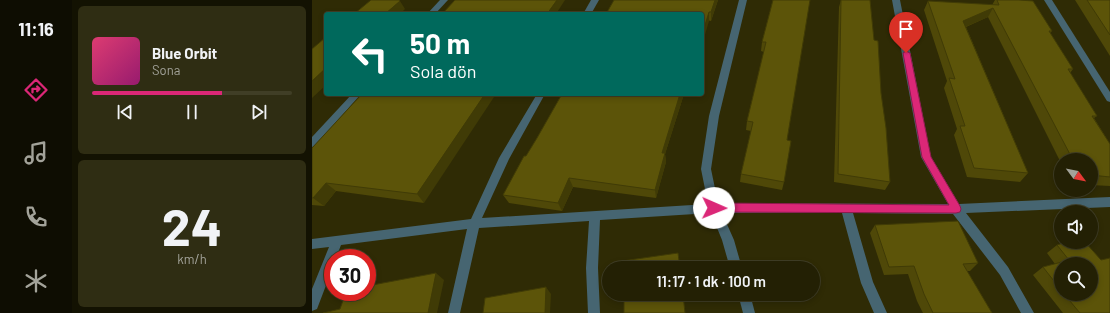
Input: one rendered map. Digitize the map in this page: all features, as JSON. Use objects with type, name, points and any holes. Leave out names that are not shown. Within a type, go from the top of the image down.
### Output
[{"type":"street","points":[[433,12],[444,0]]},
{"type":"street","points":[[588,12],[595,0]]},
{"type":"street","points":[[734,261],[728,240],[714,208],[706,169],[714,116],[743,0]]},
{"type":"street","points":[[896,0],[926,157],[956,209],[1004,271],[1028,313]]},
{"type":"street","points":[[1048,0],[1110,99]]},
{"type":"street","points":[[312,143],[355,96]]},
{"type":"street","points":[[454,313],[474,224],[504,158],[540,96]]},
{"type":"street","points":[[312,244],[474,224],[714,208],[956,209],[1110,202]]},
{"type":"street","points":[[846,209],[867,282],[880,313]]},
{"type":"street","points":[[594,313],[592,268],[595,216]]},
{"type":"street","points":[[312,305],[337,241]]},
{"type":"street","points":[[746,301],[749,313]]},
{"type":"building","points":[[371,0],[400,1],[387,12],[356,12]]},
{"type":"building","points":[[455,0],[557,0],[548,12],[444,12]]},
{"type":"building","points":[[614,0],[715,0],[711,12],[709,12],[704,28],[704,12],[607,12]]},
{"type":"building","points":[[773,0],[810,0],[787,140],[791,141],[784,182],[741,174],[753,122],[747,121],[766,42],[762,42]]},
{"type":"building","points":[[841,0],[870,0],[874,40],[878,41],[881,93],[886,128],[890,182],[838,174]]},
{"type":"building","points":[[997,0],[1033,1],[1052,31],[1049,31],[1073,69],[1068,69],[1097,116],[1092,116],[1110,144],[1110,177],[1098,176],[1098,153],[1069,153],[993,8],[963,21],[1028,173],[974,168],[960,126],[965,126],[949,78],[955,79],[928,1],[999,5]]},
{"type":"building","points":[[1087,0],[1110,0],[1110,35]]},
{"type":"building","points":[[324,39],[324,70],[312,81],[312,49]]},
{"type":"building","points":[[360,96],[484,96],[417,194],[326,183],[312,198],[312,148]]},
{"type":"building","points":[[561,96],[679,96],[662,153],[665,153],[655,190],[569,178],[558,203],[503,195],[524,156],[526,156]]},
{"type":"building","points":[[958,221],[978,263],[963,264],[992,313],[933,313],[924,294],[914,266],[889,267],[875,225]]},
{"type":"building","points":[[1060,249],[1091,249],[1101,260],[1110,258],[1110,313],[1080,313],[1070,301],[1098,301],[1098,257],[1067,257]]},
{"type":"building","points":[[678,253],[679,261],[622,261]]},
{"type":"building","points":[[1054,264],[1054,281],[1043,267]]},
{"type":"building","points":[[436,273],[428,313],[323,313],[340,309],[343,301],[376,301],[376,284]]},
{"type":"building","points":[[546,287],[545,313],[483,313],[485,298]]},
{"type":"building","points":[[624,301],[684,301],[685,313],[624,313]]},
{"type":"route","points":[[714,208],[956,209],[926,157],[906,53]]}]
